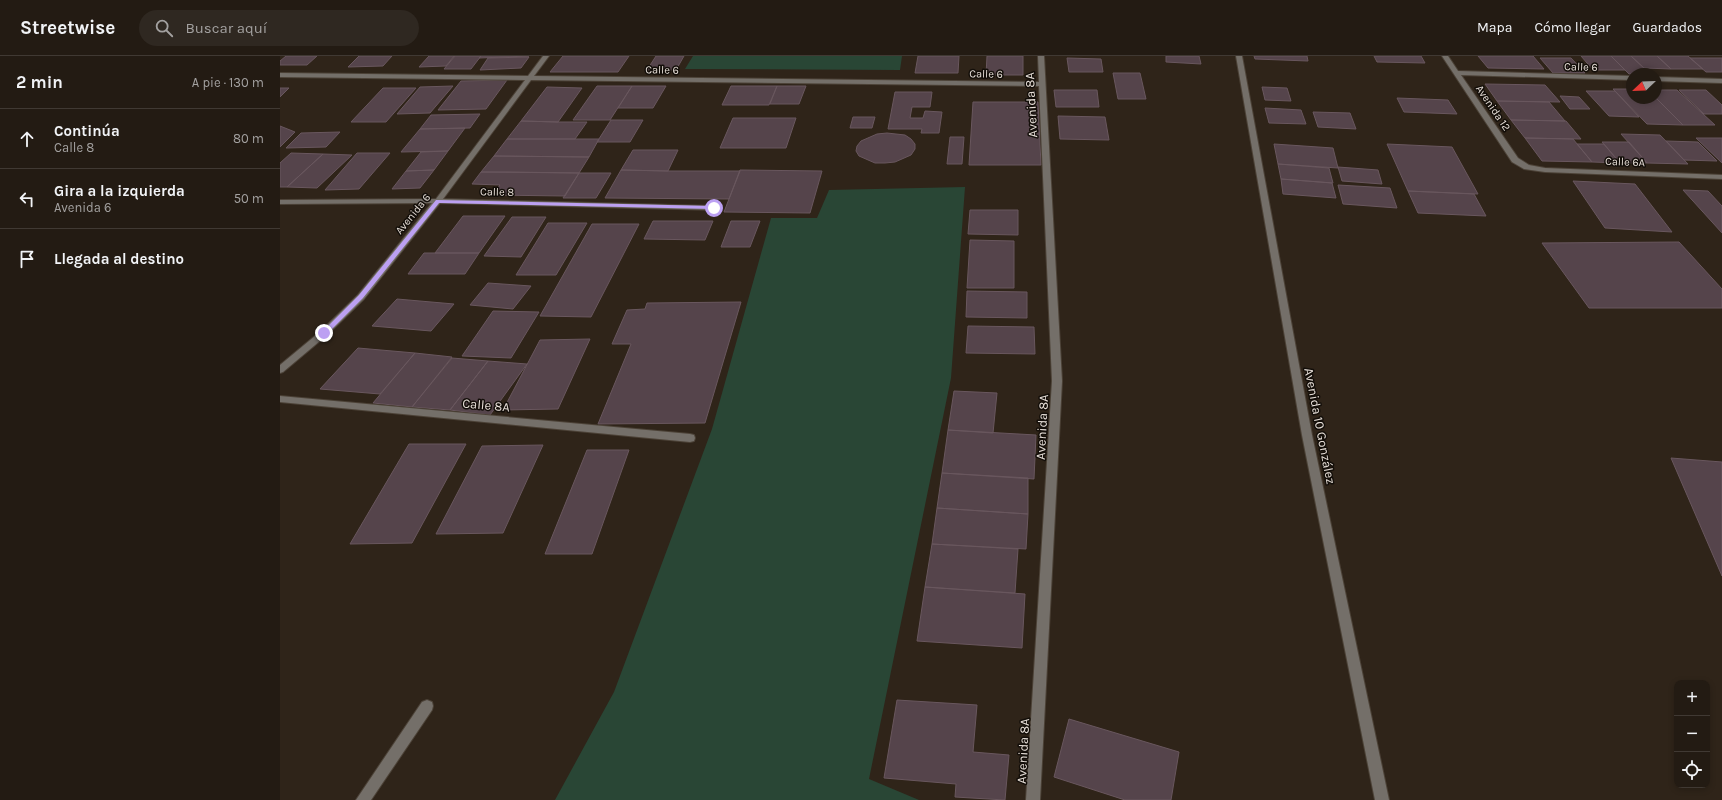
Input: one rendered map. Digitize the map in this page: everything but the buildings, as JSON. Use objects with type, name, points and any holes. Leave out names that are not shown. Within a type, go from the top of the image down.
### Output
[{"type":"street","name":"Avenida 6","points":[[280,370],[324,333],[361,297],[438,201],[546,56]]},
{"type":"street","name":"Avenida 8A","points":[[1033,800],[1057,381],[1041,56]]},
{"type":"street","name":"Avenida 10 González","points":[[1239,56],[1307,435],[1382,800]]},
{"type":"street","name":"Avenida 12","points":[[1446,56],[1516,160],[1527,167]]},
{"type":"street","name":"Calle 6","points":[[1457,73],[1626,78]]},
{"type":"street","name":"Calle 6","points":[[280,75],[1043,84]]},
{"type":"street","points":[[1662,79],[1722,81]]},
{"type":"street","name":"Calle 6A","points":[[1527,167],[1545,170],[1722,176]]},
{"type":"street","name":"Calle 8","points":[[280,202],[438,201],[714,208]]},
{"type":"street","name":"Calle 8A","points":[[280,399],[690,438]]},
{"type":"street","points":[[363,800],[427,706]]},
{"type":"green space","points":[[693,56],[902,56],[900,70],[685,69]]},
{"type":"green space","points":[[965,187],[951,378],[869,779],[919,800],[555,800],[614,692],[712,429],[771,218],[817,218],[829,190]]},
{"type":"route","points":[[324,333],[361,297],[438,201],[714,208]]}]
